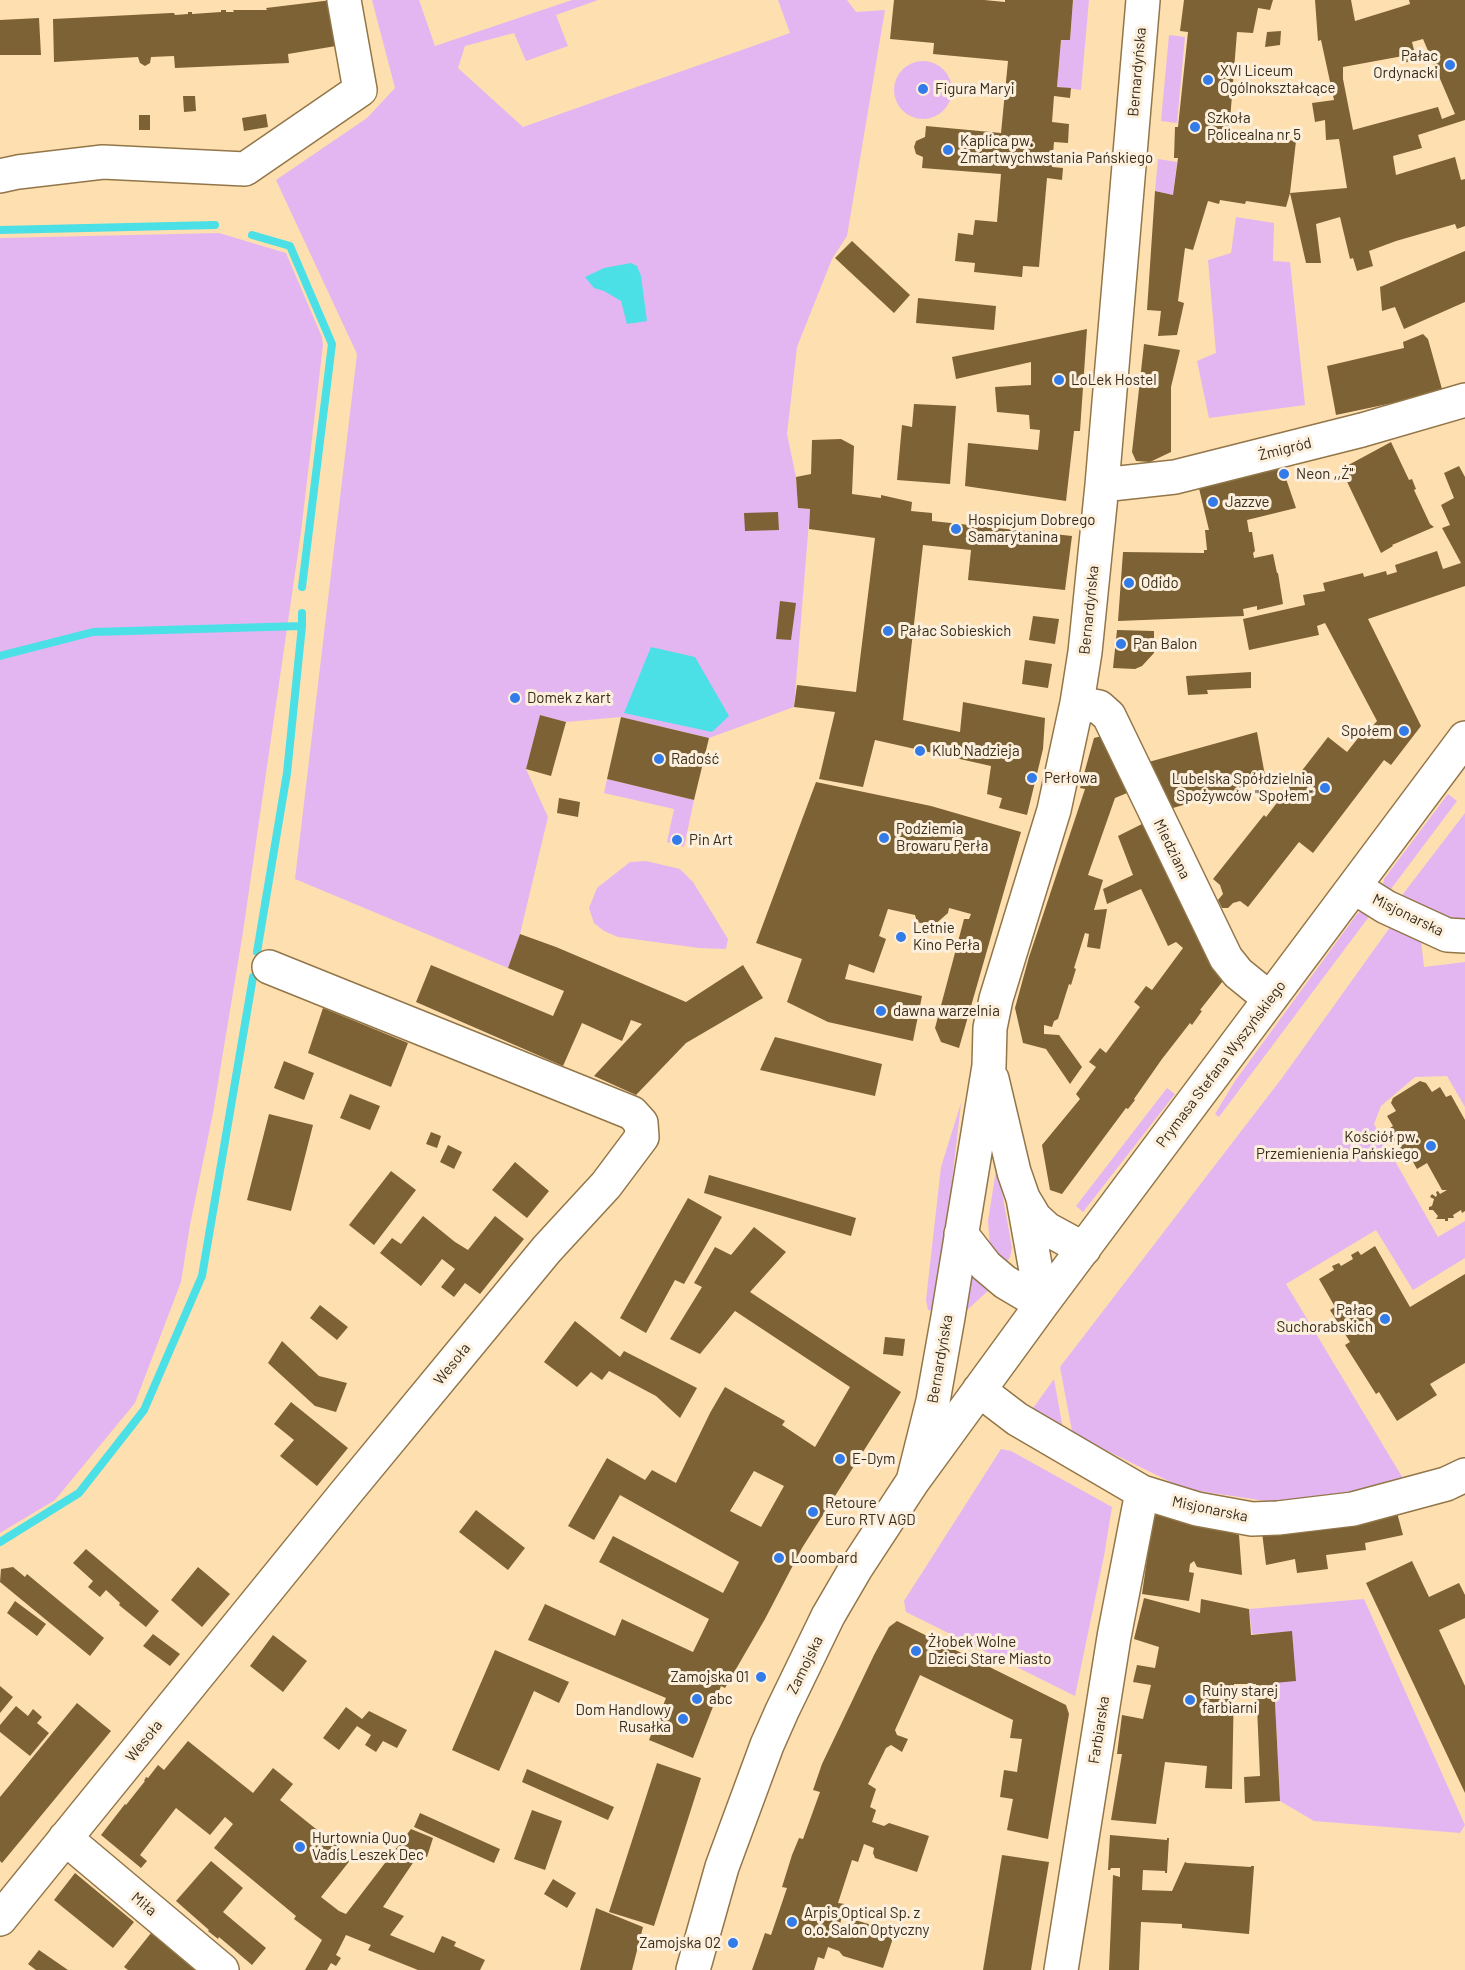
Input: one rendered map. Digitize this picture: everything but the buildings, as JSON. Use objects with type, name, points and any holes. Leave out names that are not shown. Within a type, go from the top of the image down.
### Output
[{"type":"street","points":[[0,176],[103,162],[245,169],[360,90],[344,0]]},
{"type":"street","name":"Bernardyńska","points":[[913,1481],[933,1401],[989,1066],[990,1028],[996,999],[1054,810],[1077,703],[1085,652],[1102,485],[1143,0]]},
{"type":"street","name":"Żmigród","points":[[1102,485],[1175,477],[1362,430],[1465,400]]},
{"type":"street","name":"Miedziana","points":[[1077,703],[1098,707],[1109,716],[1226,958],[1238,973],[1270,999]]},
{"type":"street","name":"Prymasa Stefana Wyszyńskiego","points":[[979,1390],[1465,738]]},
{"type":"street","name":"Misjonarska","points":[[1354,887],[1386,907],[1456,935]]},
{"type":"street","name":"Wesoła","points":[[0,1919],[490,1317],[606,1185],[642,1137],[641,1123],[632,1113],[269,967]]},
{"type":"street","name":"Bernardyńska","points":[[989,1066],[1014,1172],[1023,1198],[1041,1304]]},
{"type":"street","name":"Bernardyńska","points":[[1023,1198],[1035,1218],[1047,1229],[1084,1249]]},
{"type":"street","points":[[961,1234],[986,1266],[1005,1282],[1041,1304]]},
{"type":"street","name":"Misjonarska","points":[[979,1390],[1017,1419],[1142,1492],[1197,1509],[1252,1518],[1278,1518],[1365,1506],[1446,1484],[1465,1474]]},
{"type":"street","name":"Zamojska","points":[[693,1970],[722,1867],[751,1787],[782,1711],[828,1616],[856,1568],[913,1481],[979,1390]]},
{"type":"street","name":"Farbiarska","points":[[1061,1970],[1114,1637],[1142,1492]]},
{"type":"street","name":"Miła","points":[[65,1838],[222,1970]]},
{"type":"shaded area","points":[[372,0],[419,0],[435,46],[572,0],[598,0],[556,15],[568,46],[526,61],[514,33],[465,46],[458,68],[523,127],[790,33],[778,0],[847,0],[856,12],[885,10],[847,236],[832,259],[797,347],[787,434],[796,477],[798,508],[810,509],[794,707],[709,738],[621,717],[566,722],[540,715],[526,769],[548,817],[520,934],[508,968],[295,879],[357,354],[276,180],[367,118],[395,88]]},
{"type":"shaded area","points":[[1073,0],[1089,0],[1081,90],[1057,87],[1061,40],[1070,40]]},
{"type":"shaded area","points":[[1169,35],[1185,37],[1177,123],[1161,121]]},
{"type":"shaded area","points":[[923,61],[934,63],[947,74],[952,90],[950,101],[939,114],[923,119],[912,117],[899,106],[894,90],[896,79],[907,66]]},
{"type":"shaded area","points":[[1158,159],[1177,162],[1173,195],[1155,191]]},
{"type":"shaded area","points":[[1236,217],[1274,223],[1273,261],[1290,262],[1305,405],[1209,418],[1197,361],[1216,353],[1208,260],[1231,253]]},
{"type":"shaded area","points":[[219,233],[286,253],[322,337],[323,345],[301,532],[243,932],[213,1113],[181,1282],[135,1403],[55,1500],[0,1533],[0,238]]},
{"type":"shaded area","points":[[607,779],[694,800],[684,847],[667,842],[674,809],[604,793]]},
{"type":"shaded area","points":[[1448,794],[1457,801],[1388,893],[1382,889],[1384,879]]},
{"type":"shaded area","points":[[1465,813],[1465,921],[1431,913],[1400,898]]},
{"type":"shaded area","points":[[646,861],[680,869],[693,882],[728,939],[726,949],[699,948],[618,937],[604,931],[594,923],[589,908],[597,888],[630,862]]},
{"type":"shaded area","points":[[1365,910],[1371,914],[1219,1117],[1215,1114],[1235,1081],[1357,914]]},
{"type":"shaded area","points":[[1391,926],[1421,941],[1424,967],[1465,962],[1465,1107],[1447,1076],[1415,1077],[1381,1106],[1374,1124],[1438,1237],[1465,1221],[1465,1258],[1413,1290],[1376,1230],[1286,1284],[1404,1480],[1328,1499],[1266,1501],[1185,1489],[1087,1441],[1072,1431],[1060,1367],[1282,1078]]},
{"type":"shaded area","points":[[1167,1088],[1175,1094],[1083,1212],[1076,1206]]},
{"type":"shaded area","points":[[961,1103],[937,1311],[928,1310],[926,1300],[941,1167]]},
{"type":"shaded area","points":[[997,1164],[1012,1248],[1007,1262],[990,1247],[988,1221]]},
{"type":"shaded area","points":[[972,1266],[991,1288],[965,1312]]},
{"type":"shaded area","points":[[1054,1379],[1063,1429],[1031,1411]]},
{"type":"shaded area","points":[[1001,1449],[1011,1451],[1112,1507],[1075,1696],[906,1612],[904,1601]]},
{"type":"shaded area","points":[[1364,1599],[1465,1825],[1460,1833],[1314,1821],[1280,1801],[1274,1683],[1291,1632],[1252,1634],[1249,1609]]},
{"type":"water","points":[[631,263],[637,266],[641,276],[647,321],[627,324],[621,301],[594,288],[585,277],[604,268]]},
{"type":"water","points":[[651,647],[695,657],[729,716],[712,732],[624,713]]},
{"type":"waterway","points":[[0,230],[215,225]]},
{"type":"waterway","points":[[252,235],[290,246],[332,344],[302,587]]},
{"type":"waterway","points":[[257,952],[287,773],[302,613]]},
{"type":"waterway","points":[[0,656],[93,632],[302,626]]},
{"type":"waterway","points":[[0,1542],[79,1493],[144,1410],[202,1276],[253,977]]},
{"type":"place","name":"Pałac Ordynacki","points":[[1450,65]]},
{"type":"place","name":"XVI Liceum Ogólnokształcące","points":[[1208,80]]},
{"type":"place","name":"Figura Maryi","points":[[923,89]]},
{"type":"place","name":"Szkoła Policealna nr 5","points":[[1195,127]]},
{"type":"place","name":"Kaplica pw. Zmartwychwstania Pańskiego","points":[[948,150]]},
{"type":"place","name":"LoLek Hostel","points":[[1059,380]]},
{"type":"place","name":"Neon ,,Ż''","points":[[1284,474]]},
{"type":"place","name":"Jazzve","points":[[1213,502]]},
{"type":"place","name":"Hospicjum Dobrego Samarytanina","points":[[956,529]]},
{"type":"place","name":"Odido","points":[[1129,583]]},
{"type":"place","name":"Pałac Sobieskich","points":[[888,631]]},
{"type":"place","name":"Pan Balon","points":[[1121,644]]},
{"type":"place","name":"Domek z kart","points":[[515,698]]},
{"type":"place","name":"Społem","points":[[1404,731]]},
{"type":"place","name":"Klub Nadzieja","points":[[920,751]]},
{"type":"place","name":"Radość","points":[[659,759]]},
{"type":"place","name":"Perłowa","points":[[1032,778]]},
{"type":"place","name":"Lubelska Spółdzielnia Spożywców \"Społem\"","points":[[1325,788]]},
{"type":"place","name":"Podziemia Browaru Perła","points":[[884,838]]},
{"type":"place","name":"Pin Art","points":[[677,840]]},
{"type":"place","name":"Letnie Kino Perła","points":[[901,937]]},
{"type":"place","name":"dawna warzelnia","points":[[881,1011]]},
{"type":"place","name":"Kościół pw. Przemienienia Pańskiego","points":[[1431,1146]]},
{"type":"place","name":"Pałac Suchorabskich","points":[[1385,1319]]},
{"type":"place","name":"E-Dym","points":[[840,1459]]},
{"type":"place","name":"Retoure Euro RTV AGD","points":[[813,1512]]},
{"type":"place","name":"Loombard","points":[[779,1558]]},
{"type":"place","name":"Żłobek Wolne Dzieci Stare Miasto","points":[[916,1651]]},
{"type":"place","name":"Zamojska 01","points":[[761,1677]]},
{"type":"place","name":"abc","points":[[697,1699]]},
{"type":"place","name":"Ruiny starej farbiarni","points":[[1190,1700]]},
{"type":"place","name":"Dom Handlowy Rusałka","points":[[683,1719]]},
{"type":"place","name":"Hurtownia Quo Vadis Leszek Dec","points":[[300,1847]]},
{"type":"place","name":"Arpis Optical Sp. z o.o. Salon Optyczny","points":[[792,1922]]},
{"type":"place","name":"Zamojska 02","points":[[733,1943]]}]
